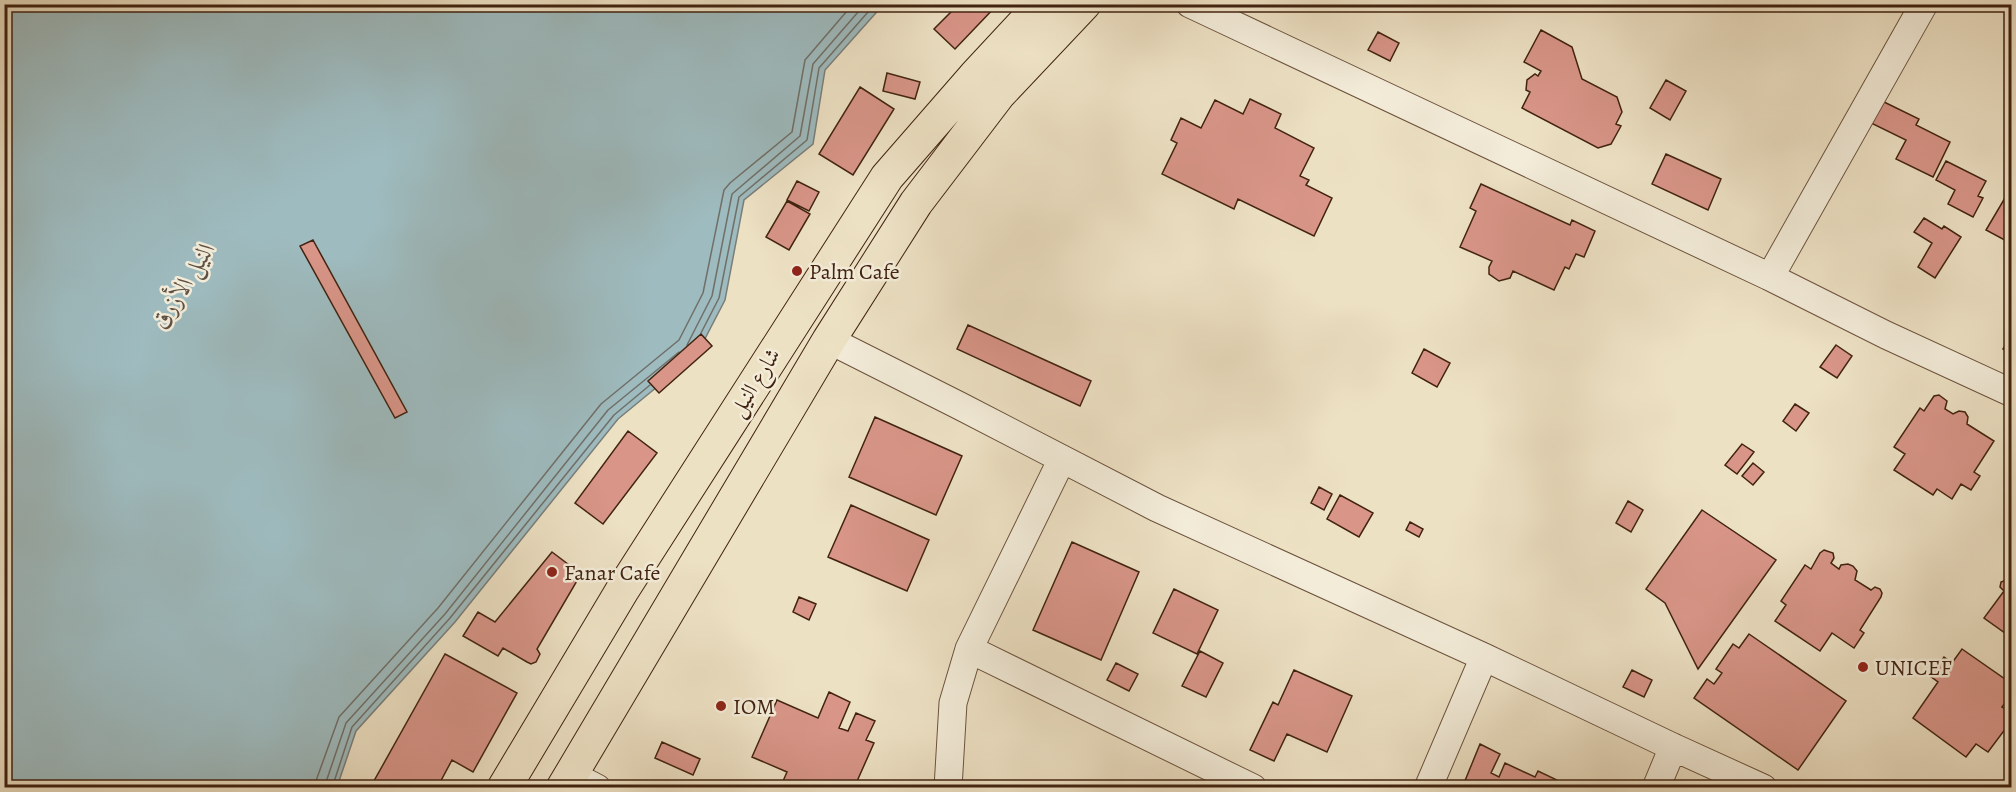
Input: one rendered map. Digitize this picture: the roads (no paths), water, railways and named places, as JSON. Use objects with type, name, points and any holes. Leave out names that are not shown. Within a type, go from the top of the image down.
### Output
[{"type":"main road","name":"شارع النيل","points":[[504,788],[623,589],[887,177],[975,76],[1042,4]]},
{"type":"main road","name":"شارع النيل","points":[[577,783],[829,340],[916,203],[999,94],[1084,4]]},
{"type":"street","points":[[1190,4],[2012,393]]},
{"type":"street","points":[[1770,277],[1924,4]]},
{"type":"street","points":[[829,340],[960,405],[1157,508],[1484,657],[1763,788]]},
{"type":"street","points":[[948,788],[952,703],[969,650],[1062,459]]},
{"type":"street","points":[[969,650],[1253,788]]},
{"type":"street","points":[[1428,788],[1484,657]]},
{"type":"street","points":[[1656,788],[1673,747]]},
{"type":"water","name":"النيل الأزرق","points":[[5,5],[883,5],[825,70],[813,144],[744,200],[725,300],[697,354],[618,419],[455,622],[356,731],[337,787],[5,788]]},
{"type":"place","name":"Palm Cafe","points":[[797,271]]},
{"type":"place","name":"Fanar Cafe","points":[[552,572]]},
{"type":"place","name":"UNICEF","points":[[1863,667]]},
{"type":"place","name":"IOM","points":[[721,706]]}]
